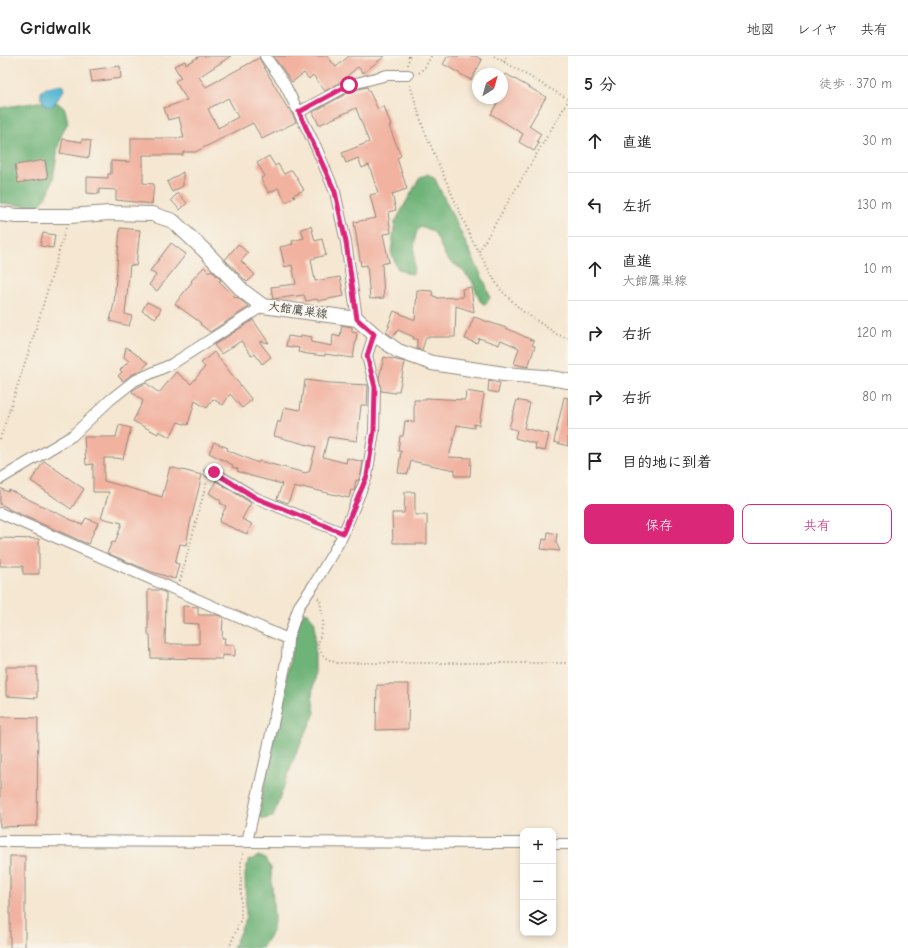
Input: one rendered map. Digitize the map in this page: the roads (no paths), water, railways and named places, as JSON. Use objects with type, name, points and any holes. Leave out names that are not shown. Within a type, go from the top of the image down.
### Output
[{"type":"main road","name":"大館鷹巣線","points":[[0,214],[17,216],[70,216],[109,213],[152,214],[173,221],[205,251],[244,292],[263,306],[357,319]]},
{"type":"main road","points":[[357,319],[374,334],[398,351],[432,363],[504,374],[544,377],[568,381]]},
{"type":"street","points":[[265,56],[284,83],[299,112],[335,192],[346,242],[357,319]]},
{"type":"street","points":[[299,112],[349,85],[387,75],[408,75]]},
{"type":"street","points":[[0,479],[72,436],[110,400],[134,381],[172,364],[263,306]]},
{"type":"street","points":[[247,842],[287,657],[288,639],[299,606],[311,590],[343,533],[367,476],[374,431],[375,387],[367,356],[374,334]]},
{"type":"street","points":[[209,472],[214,472],[256,498],[343,533]]},
{"type":"street","points":[[0,513],[288,639]]},
{"type":"street","points":[[0,841],[520,844]]},
{"type":"street","points":[[556,844],[568,844]]},
{"type":"water","points":[[62,84],[64,90],[53,106],[46,107],[41,98],[41,91],[47,87]]}]
